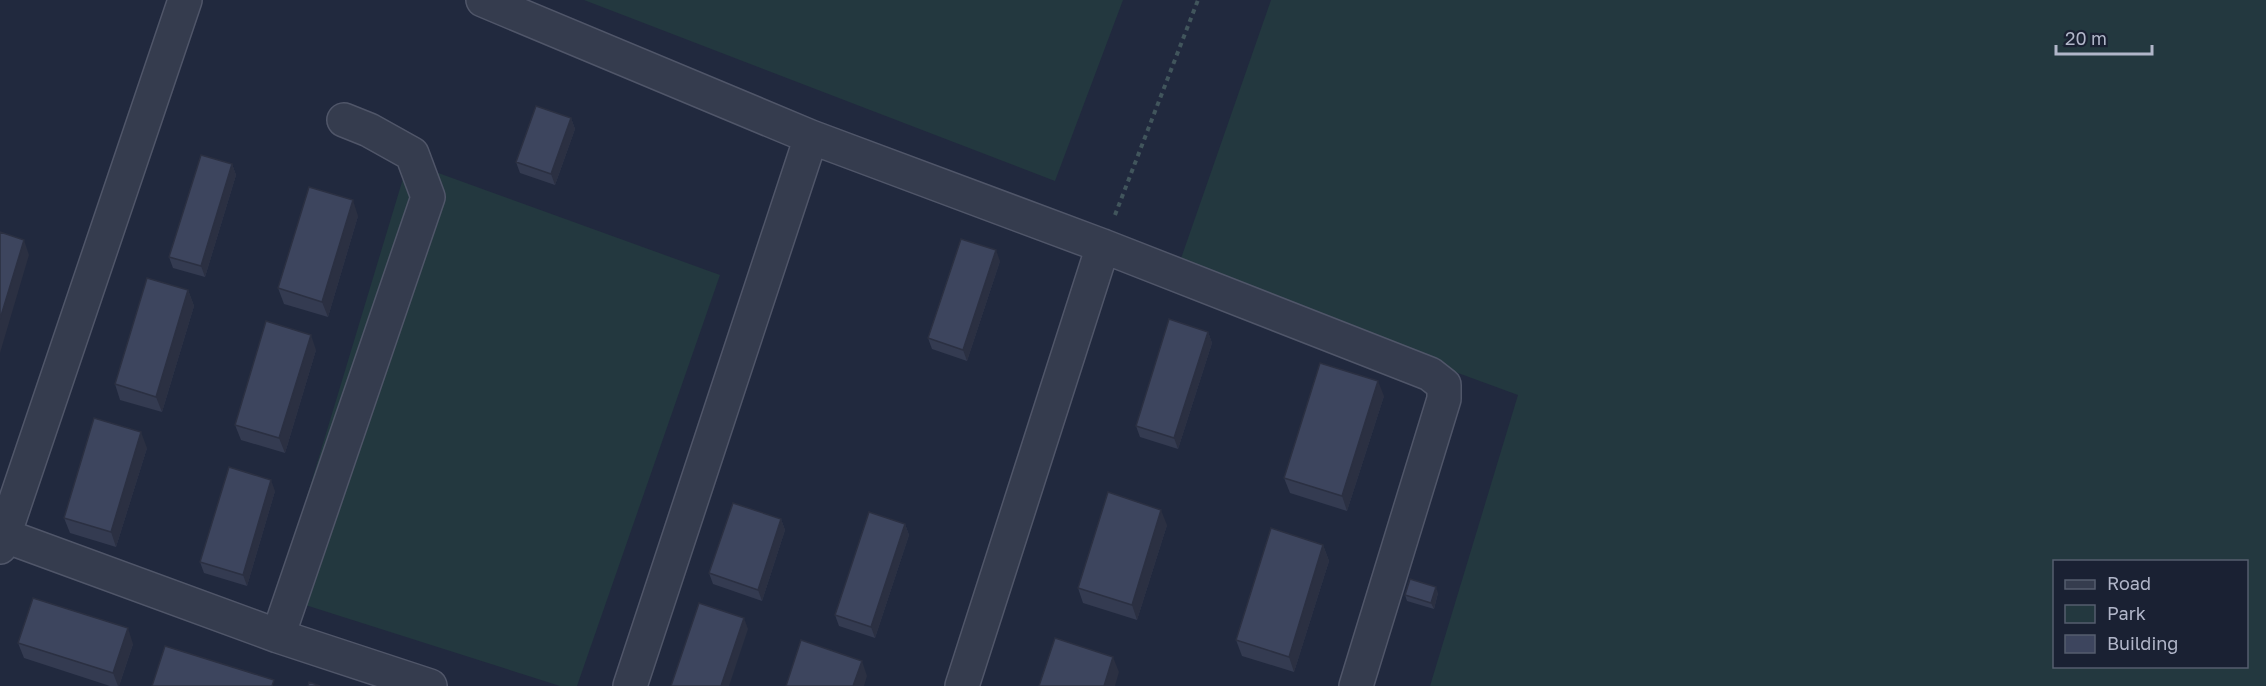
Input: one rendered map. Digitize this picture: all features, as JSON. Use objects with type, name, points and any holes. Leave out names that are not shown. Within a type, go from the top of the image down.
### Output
[{"type":"street","points":[[185,0],[1,538],[278,636],[430,686]]},
{"type":"street","points":[[483,0],[811,137],[1103,246],[1430,374],[1444,385],[1444,399],[1356,686]]},
{"type":"street","points":[[278,636],[428,197],[412,154],[369,130],[344,120]]},
{"type":"street","points":[[630,686],[811,137]]},
{"type":"street","points":[[962,686],[1103,246]]},
{"type":"path","points":[[1103,246],[1198,0]]},
{"type":"green space","points":[[584,0],[1123,0],[1055,181]]},
{"type":"green space","points":[[1271,0],[2266,0],[2266,686],[1430,686],[1518,395],[1177,270]]},
{"type":"green space","points":[[408,162],[720,275],[577,686],[560,686],[277,596]]},
{"type":"building","points":[[536,106],[571,118],[551,174],[516,162]]},
{"type":"building","points":[[201,155],[232,164],[201,266],[169,257]]},
{"type":"building","points":[[309,187],[353,200],[322,302],[278,288]]},
{"type":"building","points":[[0,232],[24,240],[0,319]]},
{"type":"building","points":[[961,239],[996,250],[963,350],[928,338]]},
{"type":"building","points":[[147,278],[188,290],[156,397],[115,384]]},
{"type":"building","points":[[1169,319],[1208,332],[1174,438],[1136,426]]},
{"type":"building","points":[[266,321],[311,335],[279,438],[235,425]]},
{"type":"building","points":[[1320,363],[1378,381],[1342,496],[1284,478]]},
{"type":"building","points":[[94,418],[141,432],[111,532],[64,518]]},
{"type":"building","points":[[229,467],[271,480],[243,575],[200,562]]},
{"type":"building","points":[[1108,492],[1161,510],[1132,605],[1078,588]]},
{"type":"building","points":[[733,503],[781,519],[758,590],[709,573]]},
{"type":"building","points":[[869,512],[905,524],[871,627],[835,615]]},
{"type":"building","points":[[1271,528],[1323,545],[1289,657],[1236,640]]},
{"type":"building","points":[[1410,579],[1436,587],[1431,603],[1405,595]]},
{"type":"building","points":[[33,598],[128,628],[113,673],[18,643]]},
{"type":"building","points":[[699,603],[744,618],[721,686],[671,686]]},
{"type":"building","points":[[1055,638],[1113,657],[1104,686],[1039,686]]},
{"type":"building","points":[[801,640],[862,661],[853,686],[786,686]]},
{"type":"building","points":[[165,646],[274,680],[272,686],[152,686]]},
{"type":"building","points":[[309,682],[320,686],[308,686]]}]
